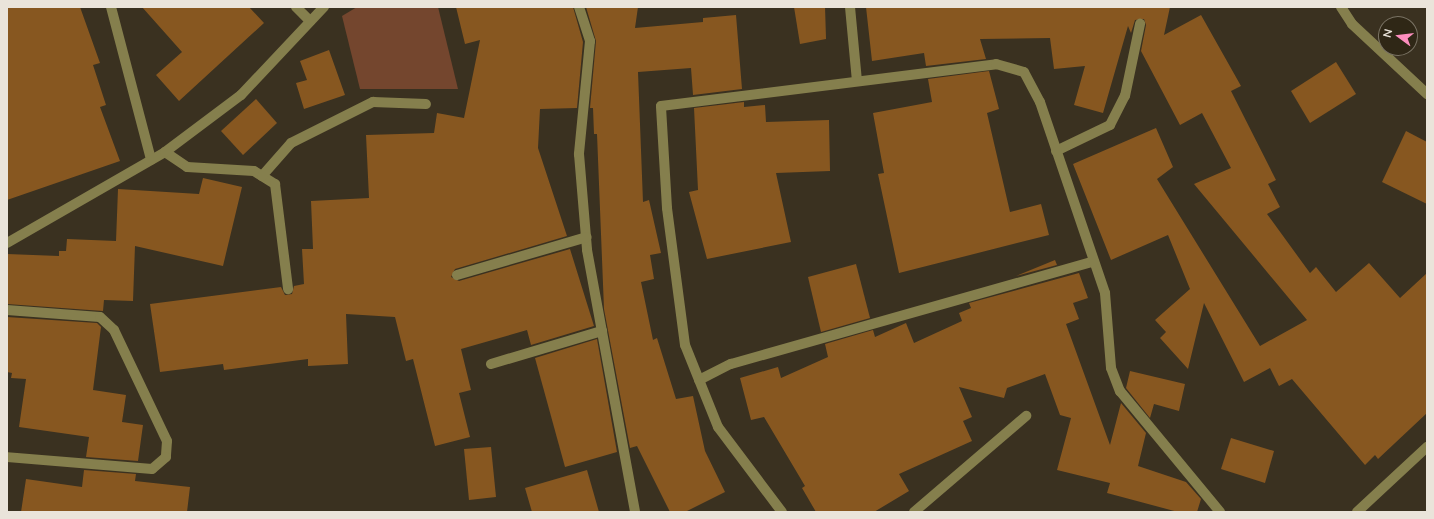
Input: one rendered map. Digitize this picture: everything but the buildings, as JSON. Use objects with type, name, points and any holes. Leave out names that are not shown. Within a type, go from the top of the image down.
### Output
[{"type":"street","points":[[111,7],[151,160]]},
{"type":"street","points":[[296,7],[310,21]]},
{"type":"street","points":[[7,243],[165,152],[240,95],[324,7]]},
{"type":"street","points":[[579,7],[590,41],[579,154],[586,237],[635,512]]},
{"type":"street","points":[[850,7],[857,81]]},
{"type":"street","points":[[1341,7],[1352,24],[1427,94]]},
{"type":"street","points":[[1056,151],[1110,125],[1125,96],[1140,24]]},
{"type":"street","points":[[782,512],[718,427],[685,345],[667,208],[661,106],[996,64],[1024,72],[1040,102],[1105,293],[1111,368],[1120,391],[1220,512]]},
{"type":"street","points":[[262,176],[292,143],[374,102],[426,104]]},
{"type":"street","points":[[165,152],[187,167],[254,171],[275,184],[288,289]]},
{"type":"street","points":[[457,275],[586,237]]},
{"type":"street","points":[[699,380],[731,364],[1094,261]]},
{"type":"street","points":[[7,310],[100,317],[114,330],[167,441],[166,457],[152,469],[7,458]]},
{"type":"street","points":[[491,364],[602,331]]},
{"type":"street","points":[[914,512],[1026,416]]},
{"type":"street","points":[[1356,512],[1427,447]]},
{"type":"shaded area","points":[[357,7],[438,7],[458,89],[360,89],[342,16]]}]
